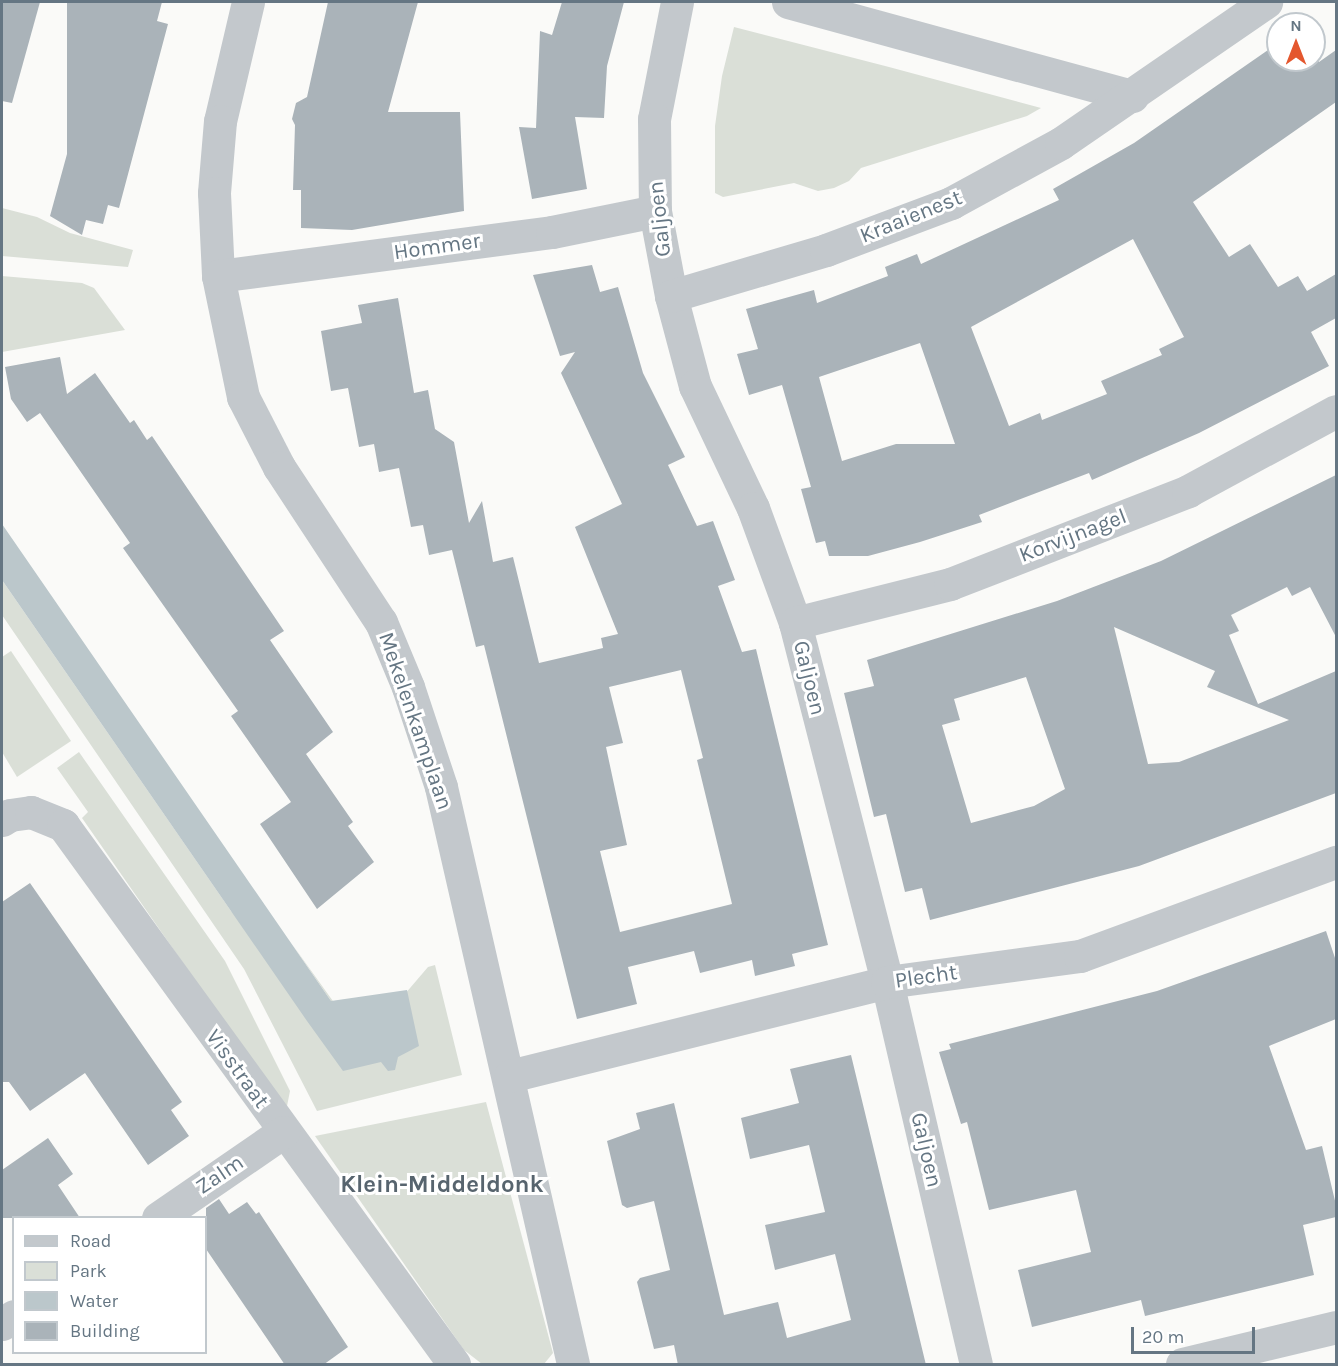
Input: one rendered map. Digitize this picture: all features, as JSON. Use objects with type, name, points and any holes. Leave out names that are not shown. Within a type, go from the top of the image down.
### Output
[{"type":"street","name":"Mekelenkamplaan","points":[[248,2],[220,121],[214,193],[218,276],[243,397],[279,466],[381,622],[408,687],[441,787],[510,1076],[573,1365]]},
{"type":"street","name":"Galjoen","points":[[676,2],[654,119],[656,211],[670,296],[694,386],[753,508],[795,623],[887,982],[976,1365]]},
{"type":"street","points":[[788,2],[1132,96]]},
{"type":"street","name":"Kraaienest","points":[[670,296],[826,250],[951,203],[1062,143],[1266,2]]},
{"type":"street","name":"Hommer","points":[[218,276],[552,232],[656,211]]},
{"type":"street","name":"Korvijnagel","points":[[795,623],[950,584],[1188,491],[1336,411]]},
{"type":"street","name":"Visstraat","points":[[2,820],[10,814],[31,813],[63,825],[283,1132],[454,1365]]},
{"type":"street","name":"Plecht","points":[[510,1076],[887,982],[1080,956],[1336,862]]},
{"type":"street","name":"Zalm","points":[[161,1216],[283,1132]]},
{"type":"street","points":[[1182,1365],[1336,1327]]},
{"type":"green space","points":[[734,27],[1041,108],[1027,116],[861,168],[849,181],[834,188],[818,191],[794,183],[723,197],[715,193],[715,126],[722,76]]},
{"type":"green space","points":[[2,208],[37,217],[70,233],[133,250],[128,267],[2,256]]},
{"type":"green space","points":[[2,276],[82,283],[94,288],[125,330],[2,352]]},
{"type":"green space","points":[[2,580],[231,911],[331,1001],[292,944],[363,1043],[428,967],[435,965],[462,1075],[317,1111],[244,969],[2,615]]},
{"type":"green space","points":[[11,651],[71,741],[17,777],[2,752],[2,657]]},
{"type":"green space","points":[[79,752],[225,961],[290,1091],[286,1111],[82,818],[88,812],[57,768]]},
{"type":"green space","points":[[486,1102],[553,1353],[544,1364],[482,1364],[464,1350],[315,1136]]},
{"type":"water","points":[[2,524],[331,1001],[407,990],[419,1046],[398,1057],[395,1070],[388,1071],[381,1062],[343,1071],[307,1021],[2,580]]},
{"type":"building","points":[[2,2],[40,2],[12,103],[2,101]]},
{"type":"building","points":[[67,2],[162,2],[157,21],[168,24],[119,208],[108,205],[103,224],[86,220],[82,235],[50,216],[67,154]]},
{"type":"building","points":[[328,2],[418,2],[388,112],[460,112],[464,211],[352,230],[301,228],[301,190],[293,190],[295,125],[292,119],[296,103],[307,97]]},
{"type":"building","points":[[562,2],[624,2],[607,66],[604,118],[575,117],[587,189],[532,199],[519,127],[536,128],[540,31],[552,35]]},
{"type":"building","points":[[1336,50],[1336,102],[1193,202],[1229,257],[1250,244],[1278,287],[1298,276],[1307,291],[1336,274],[1336,318],[1311,332],[1329,366],[1199,433],[1092,480],[1089,473],[979,515],[982,522],[868,556],[829,556],[825,541],[816,543],[801,489],[811,487],[782,385],[749,395],[737,354],[758,349],[746,309],[814,290],[817,303],[888,276],[885,267],[917,254],[921,264],[1059,200],[1053,189],[1134,143],[1266,51],[1266,72],[1326,72],[1326,57]],"holes":[[[1133,239],[1184,337],[1159,349],[1162,355],[1101,381],[1107,394],[1042,420],[1040,413],[1009,426],[971,327]],[[920,343],[955,444],[896,444],[842,461],[819,377]]]},
{"type":"building","points":[[592,265],[600,292],[618,287],[643,373],[685,457],[668,465],[697,526],[713,521],[735,580],[718,586],[742,652],[756,649],[828,945],[792,954],[795,966],[755,976],[752,960],[700,973],[694,951],[628,967],[637,1004],[577,1019],[484,645],[476,647],[452,550],[429,555],[423,525],[411,527],[399,468],[379,472],[374,444],[359,447],[348,388],[331,391],[321,331],[362,323],[358,305],[398,298],[414,393],[428,390],[435,429],[454,442],[469,523],[482,501],[493,562],[513,557],[539,663],[603,648],[601,638],[618,634],[575,527],[622,504],[561,373],[575,352],[560,356],[533,275]],"holes":[[[681,670],[703,758],[697,760],[732,904],[620,932],[600,851],[627,845],[606,747],[623,743],[609,687]]]},
{"type":"building","points":[[60,357],[67,394],[95,373],[130,423],[134,420],[147,440],[152,436],[284,631],[270,640],[333,732],[306,754],[353,822],[348,826],[374,862],[317,909],[260,824],[291,802],[231,716],[238,711],[123,548],[130,543],[40,413],[27,422],[11,399],[5,367]]},
{"type":"building","points":[[1336,475],[1336,637],[1310,587],[1292,596],[1287,587],[1231,615],[1239,631],[1229,635],[1258,704],[1336,671],[1336,793],[1139,866],[930,920],[922,888],[905,892],[886,814],[874,817],[844,693],[874,686],[867,660],[1057,601],[1161,561]],"holes":[[[1114,627],[1215,671],[1207,687],[1289,720],[1179,762],[1148,764]],[[1026,677],[1065,789],[1034,806],[971,823],[942,725],[960,720],[954,699]]]},
{"type":"building","points":[[30,883],[182,1102],[171,1110],[189,1136],[148,1165],[85,1073],[30,1111],[9,1082],[2,1082],[2,902]]},
{"type":"building","points":[[1326,931],[1336,961],[1336,1019],[1269,1046],[1306,1150],[1322,1146],[1336,1205],[1336,1217],[1303,1225],[1314,1275],[1145,1316],[1141,1300],[1032,1327],[1018,1270],[1091,1252],[1076,1190],[989,1210],[967,1122],[961,1124],[939,1052],[951,1049],[949,1044],[1157,991]]},
{"type":"building","points":[[851,1055],[926,1365],[678,1365],[674,1345],[654,1349],[637,1282],[640,1278],[670,1270],[654,1201],[627,1208],[622,1205],[607,1141],[640,1129],[636,1113],[674,1103],[724,1315],[778,1302],[787,1338],[851,1320],[835,1254],[775,1270],[765,1225],[825,1212],[809,1145],[750,1159],[741,1118],[799,1103],[790,1069]]},
{"type":"building","points":[[48,1138],[73,1174],[58,1185],[79,1216],[2,1218],[2,1170]]},
{"type":"building","points":[[219,1199],[229,1214],[247,1202],[256,1214],[259,1212],[348,1347],[323,1365],[285,1365],[207,1250],[206,1208]]},
{"type":"district","name":"Klein-Middeldonk","points":[[442,1185]]}]
